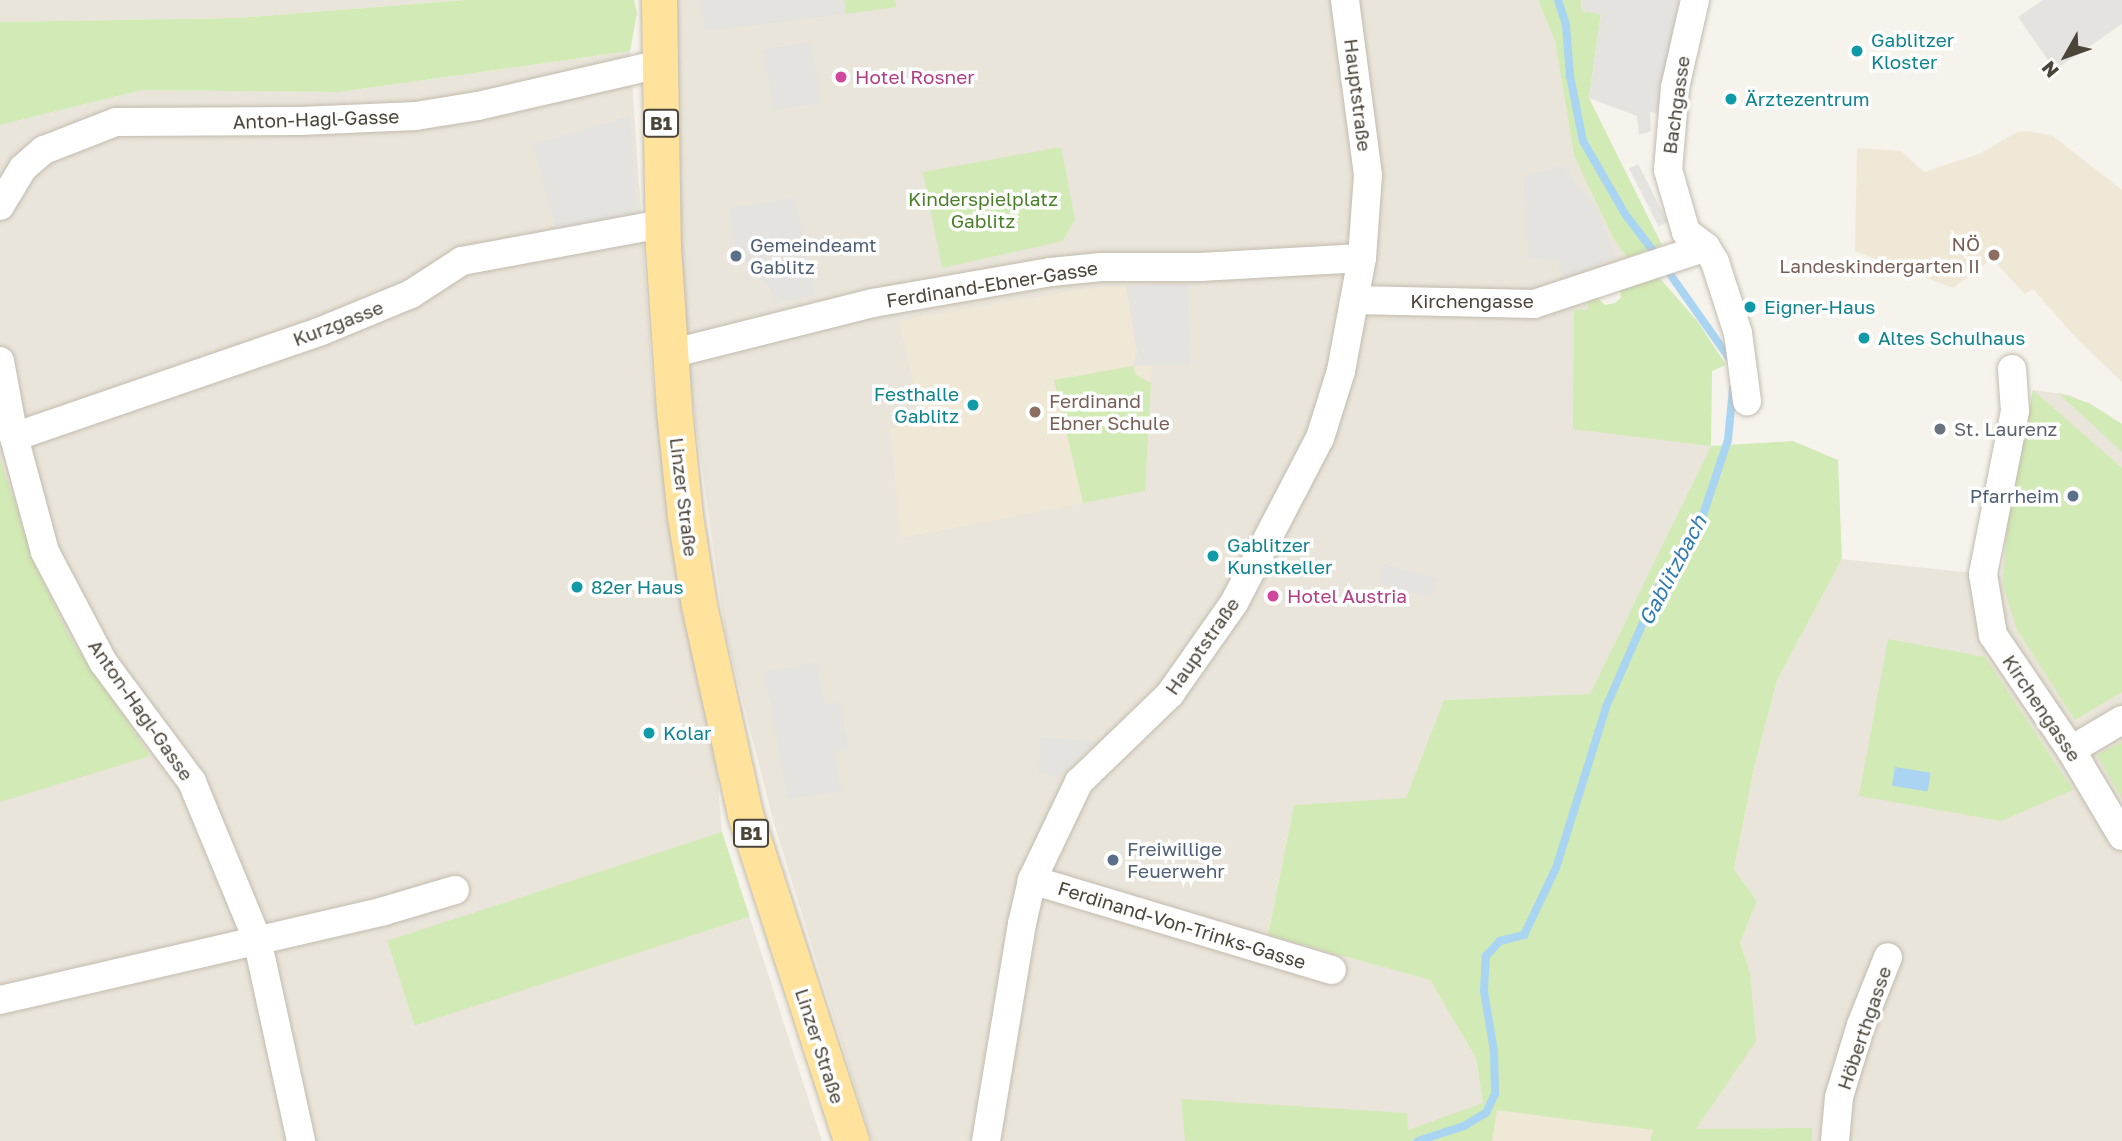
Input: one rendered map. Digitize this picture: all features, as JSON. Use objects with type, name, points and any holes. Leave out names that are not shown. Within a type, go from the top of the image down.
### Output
[{"type":"main road","name":"Linzer Straße","points":[[659,0],[662,224],[670,354],[685,516],[699,605],[745,814],[851,1141]]},
{"type":"street","name":"Hauptstraße","points":[[986,1141],[1032,880],[1079,782],[1170,694],[1234,603],[1320,438],[1341,371],[1355,300],[1362,258],[1368,176],[1345,0]]},
{"type":"street","name":"Bachgasse","points":[[1695,0],[1675,87],[1668,170],[1686,232],[1697,250],[1716,262],[1738,333],[1747,401]]},
{"type":"street","name":"Anton-Hagl-Gasse","points":[[0,206],[23,168],[44,149],[116,122],[300,121],[416,116],[478,106],[660,64]]},
{"type":"street","name":"Kurzgasse","points":[[14,437],[318,332],[411,294],[461,261],[662,224]]},
{"type":"street","name":"Kirchengasse","points":[[1355,300],[1534,304],[1697,250]]},
{"type":"street","name":"Ferdinand-Ebner-Gasse","points":[[670,354],[873,303],[1101,267],[1200,267],[1362,258]]},
{"type":"street","name":"Anton-Hagl-Gasse","points":[[0,362],[14,437],[45,552],[103,662],[192,782],[257,939],[301,1141]]},
{"type":"street","name":"Kirchengasse","points":[[2012,369],[2015,411],[1983,574],[1993,635],[2071,750],[2122,836]]},
{"type":"street","points":[[2071,750],[2122,720]]},
{"type":"street","name":"Ferdinand-Von-Trinks-Gasse","points":[[1032,880],[1332,970]]},
{"type":"street","points":[[0,1000],[384,911],[455,890]]},
{"type":"street","name":"Höberthgasse","points":[[1835,1141],[1839,1097],[1861,1025],[1888,957]]},
{"type":"shaded area","points":[[0,0],[465,0],[238,18],[0,22]]},
{"type":"shaded area","points":[[673,0],[1538,0],[1555,41],[1574,156],[1613,238],[1627,258],[1587,273],[1587,311],[1711,446],[1590,695],[1444,700],[1406,799],[1294,805],[1268,935],[1430,980],[1476,1058],[1483,1102],[1497,1109],[1654,1130],[1750,972],[1740,943],[1757,901],[1734,869],[1754,768],[1777,680],[1842,559],[2001,576],[2008,520],[2033,390],[2070,395],[2122,424],[2122,1141],[872,1141],[773,820],[725,631],[692,397],[675,189]]},
{"type":"shaded area","points":[[701,0],[844,0],[846,14],[705,31]]},
{"type":"shaded area","points":[[1581,0],[1679,0],[1657,113],[1650,112],[1651,131],[1639,135],[1637,116],[1589,98],[1601,14],[1582,11]]},
{"type":"shaded area","points":[[2043,0],[2122,0],[2122,24],[2055,70],[2018,17]]},
{"type":"shaded area","points":[[811,42],[821,103],[773,111],[764,50]]},
{"type":"shaded area","points":[[630,51],[652,374],[679,577],[715,751],[722,832],[822,1141],[0,1141],[0,125],[142,90],[339,92]]},
{"type":"shaded area","points":[[630,116],[638,218],[557,234],[533,144]]},
{"type":"shaded area","name":"NÖ Landeskindergarten II","points":[[2028,131],[2053,136],[2122,190],[2122,382],[2076,338],[2033,289],[2025,294],[1992,259],[1953,288],[1855,251],[1857,148],[1901,151],[1924,172],[1979,154],[2017,132]]},
{"type":"shaded area","points":[[1638,164],[1668,222],[1659,226],[1629,169]]},
{"type":"shaded area","points":[[1562,165],[1598,209],[1615,257],[1566,280],[1556,261],[1528,258],[1523,177]]},
{"type":"shaded area","points":[[795,198],[815,295],[776,304],[769,287],[734,246],[730,208]]},
{"type":"shaded area","name":"Ferdinand Ebner Schule","points":[[1188,283],[1190,365],[1152,366],[1145,491],[901,538],[890,429],[923,422],[899,321],[1089,288]]},
{"type":"shaded area","points":[[1188,283],[1190,365],[1133,366],[1137,352],[1126,286]]},
{"type":"shaded area","points":[[1384,564],[1437,578],[1432,598],[1379,583]]},
{"type":"shaded area","points":[[817,662],[825,705],[840,702],[849,749],[834,752],[841,791],[788,799],[764,672]]},
{"type":"shaded area","points":[[1041,737],[1096,741],[1058,778],[1038,772]]},
{"type":"shaded area","points":[[1497,1110],[1654,1130],[1650,1141],[1492,1141]]},
{"type":"green space","points":[[465,0],[634,0],[637,13],[630,51],[339,92],[142,90],[0,125],[0,22],[238,18]]},
{"type":"green space","points":[[844,0],[895,0],[896,7],[846,14]]},
{"type":"green space","points":[[1538,0],[1581,0],[1582,11],[1601,14],[1589,98],[1662,245],[1627,258],[1613,238],[1574,156],[1555,41]]},
{"type":"green space","name":"Kinderspielplatz Gablitz","points":[[1061,147],[1075,219],[1063,241],[942,268],[923,172]]},
{"type":"green space","points":[[1657,275],[1698,322],[1726,365],[1712,371],[1711,446],[1573,429],[1574,310],[1587,310],[1588,299],[1596,296],[1605,305],[1615,303],[1621,298],[1620,289]]},
{"type":"green space","points":[[1133,366],[1136,375],[1151,383],[1145,491],[1083,503],[1054,380]]},
{"type":"green space","points":[[2033,390],[2122,468],[2122,692],[2075,720],[2017,630],[2003,585],[2008,520]]},
{"type":"green space","points":[[2058,393],[2089,403],[2122,424],[2122,452]]},
{"type":"green space","points":[[1793,441],[1838,460],[1842,559],[1777,680],[1754,768],[1734,869],[1757,901],[1740,943],[1750,972],[1756,1041],[1696,1129],[1812,1128],[1812,1141],[1650,1141],[1653,1130],[1497,1110],[1492,1141],[1185,1141],[1181,1099],[1407,1113],[1408,1130],[1483,1103],[1476,1058],[1430,980],[1268,935],[1294,805],[1406,798],[1444,700],[1590,694],[1711,446]]},
{"type":"green space","points":[[0,459],[38,571],[69,636],[150,756],[0,802]]},
{"type":"green space","points":[[1888,639],[1985,657],[2073,790],[2001,821],[1859,796]]},
{"type":"green space","points":[[2122,742],[2122,799],[2097,755]]},
{"type":"green space","points":[[722,832],[750,917],[415,1025],[387,941]]},
{"type":"water","points":[[1895,767],[1931,773],[1928,791],[1892,786]]},
{"type":"waterway","name":"Gablitzbach","points":[[1558,0],[1566,25],[1570,76],[1583,141],[1625,214],[1657,256]]},
{"type":"waterway","name":"Gablitzbach","points":[[1665,267],[1732,362]]},
{"type":"waterway","name":"Gablitzbach","points":[[1418,1141],[1464,1126],[1486,1113],[1495,1094],[1494,1051],[1484,991],[1486,956],[1500,941],[1524,935],[1556,868],[1606,707],[1659,586],[1703,515],[1728,440],[1733,388]]},
{"type":"place","name":"Gablitzer Kloster","points":[[1857,51]]},
{"type":"place","name":"Hotel Rosner","points":[[841,77]]},
{"type":"place","name":"Ärztezentrum","points":[[1731,99]]},
{"type":"place","name":"NÖ Landeskindergarten II","points":[[1994,255]]},
{"type":"place","name":"Gemeindeamt Gablitz","points":[[736,256]]},
{"type":"place","name":"Eigner-Haus","points":[[1750,307]]},
{"type":"place","name":"Altes Schulhaus","points":[[1864,338]]},
{"type":"place","name":"Festhalle Gablitz","points":[[973,405]]},
{"type":"place","name":"Ferdinand Ebner Schule","points":[[1035,412]]},
{"type":"place","name":"St. Laurenz","points":[[1940,429]]},
{"type":"place","name":"Pfarrheim","points":[[2073,496]]},
{"type":"place","name":"Gablitzer Kunstkeller","points":[[1213,556]]},
{"type":"place","name":"82er Haus","points":[[577,587]]},
{"type":"place","name":"Hotel Austria","points":[[1273,596]]},
{"type":"place","name":"Kolar","points":[[649,733]]},
{"type":"place","name":"Freiwillige Feuerwehr","points":[[1113,860]]}]
